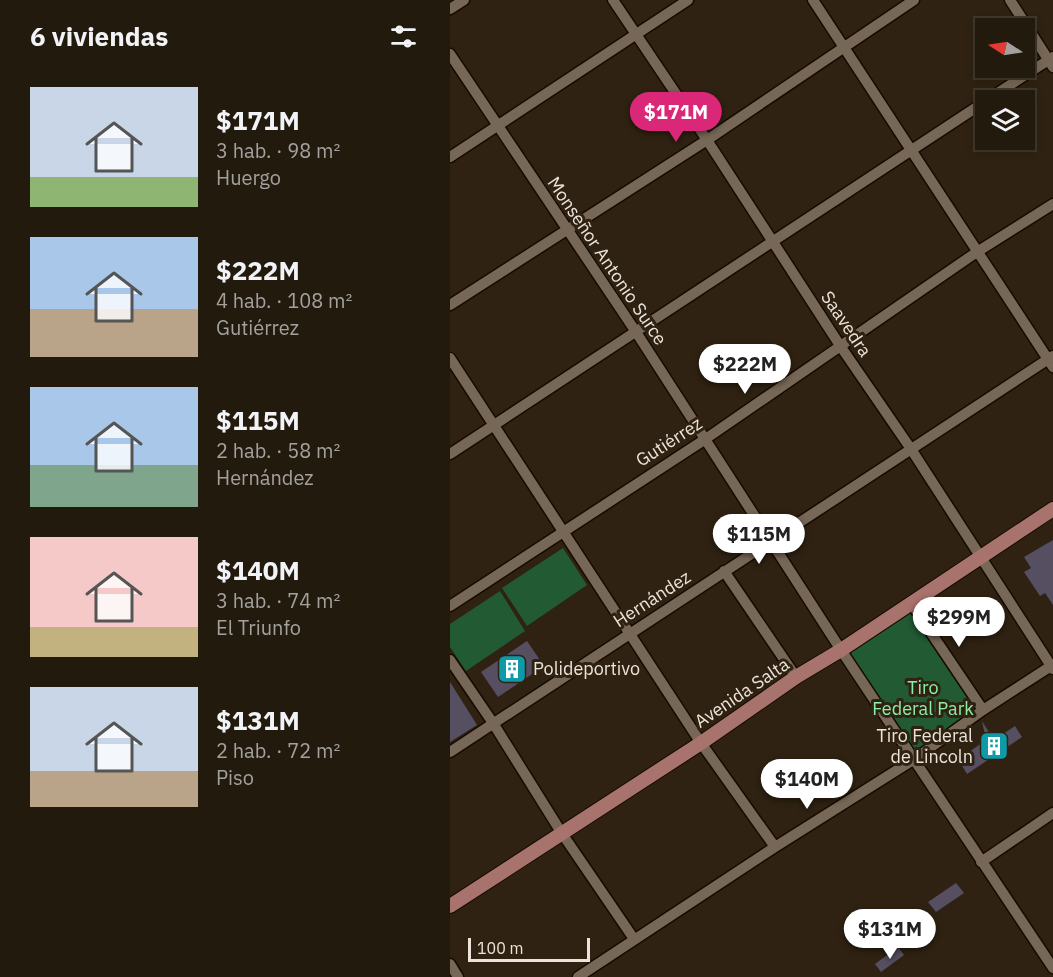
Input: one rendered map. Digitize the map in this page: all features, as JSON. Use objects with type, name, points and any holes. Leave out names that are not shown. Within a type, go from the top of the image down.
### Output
[{"type":"main road","name":"Avenida Salta","points":[[450,906],[701,743],[796,677],[841,650],[1053,509]]},
{"type":"street","points":[[450,9],[464,0]]},
{"type":"street","name":"Saavedra","points":[[613,0],[841,347],[911,449],[1052,667]]},
{"type":"street","points":[[450,157],[688,0]]},
{"type":"street","points":[[813,0],[1051,361]]},
{"type":"street","points":[[450,305],[707,140],[914,0]]},
{"type":"street","points":[[1004,90],[1051,61],[1010,0]]},
{"type":"street","name":"Monseñor Antonio Surce","points":[[450,54],[636,332],[913,760],[1052,964]]},
{"type":"street","points":[[450,454],[975,108]]},
{"type":"street","name":"Gutiérrez","points":[[450,606],[704,440],[977,252],[1053,204]]},
{"type":"street","points":[[450,358],[701,743],[775,847]]},
{"type":"street","name":"Hernández","points":[[450,752],[911,449],[1051,361]]},
{"type":"street","points":[[724,571],[796,677]]},
{"type":"street","points":[[911,603],[983,710]]},
{"type":"street","points":[[450,660],[493,723],[561,832],[634,939]]},
{"type":"street","points":[[578,977],[1052,667]]},
{"type":"street","points":[[981,862],[1053,813]]},
{"type":"street","points":[[450,964],[458,977]]},
{"type":"green space","points":[[563,548],[587,585],[527,626],[502,588]]},
{"type":"green space","points":[[500,591],[525,631],[466,671],[450,647],[450,624]]},
{"type":"green space","name":"Tiro Federal Park","points":[[911,603],[983,710],[913,760],[841,650]]},
{"type":"building","points":[[1053,540],[1053,605],[1045,593],[1040,596],[1024,572],[1031,568],[1024,557]]},
{"type":"building","name":"Polideportivo","points":[[527,641],[544,666],[498,697],[481,672]]},
{"type":"building","points":[[450,682],[477,725],[450,742]]},
{"type":"building","name":"Tiro Federal de Lincoln","points":[[982,721],[994,740],[1015,726],[1022,737],[967,774],[961,764],[972,757],[969,752],[986,740]]},
{"type":"building","points":[[956,883],[964,893],[936,912],[928,902]]},
{"type":"building","points":[[898,947],[904,955],[881,972],[875,964]]},
{"type":"place","name":"Polideportivo","points":[[512,669]]},
{"type":"place","name":"Tiro Federal de Lincoln","points":[[994,746]]}]
